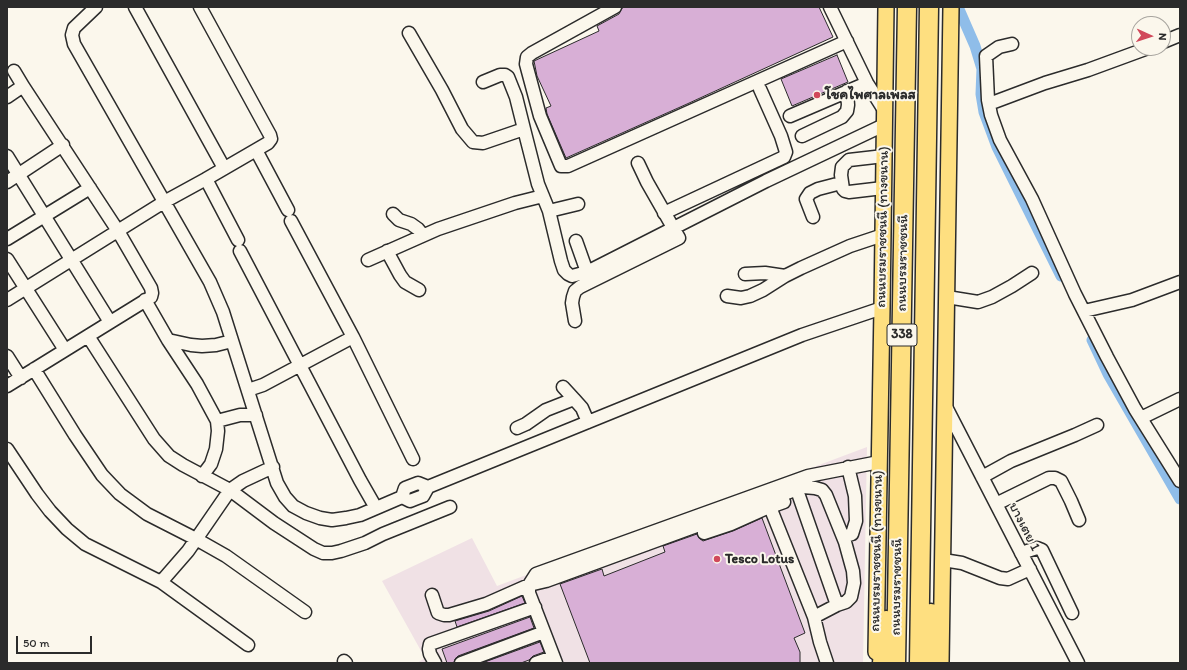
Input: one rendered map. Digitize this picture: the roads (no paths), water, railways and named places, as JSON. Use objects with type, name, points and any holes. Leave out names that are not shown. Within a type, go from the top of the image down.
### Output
[{"type":"highway","name":"ถนนบรมราชชนนี","points":[[896,663],[907,7]]},
{"type":"highway","name":"ถนนบรมราชชนนี","points":[[919,663],[929,7]]},
{"type":"highway","points":[[922,533],[931,608],[934,663]]},
{"type":"highway","points":[[882,663],[887,611],[898,549]]},
{"type":"main road","name":"ถนนบรมราชชนนี (ทางขนาน)","points":[[876,663],[886,7]]},
{"type":"main road","points":[[941,663],[951,7]]},
{"type":"street","points":[[96,7],[74,28],[72,35],[74,44],[210,282],[223,312],[277,483],[285,498],[293,506],[306,513],[332,520],[360,515],[402,497],[405,488],[418,483],[428,487],[802,335],[882,308]]},
{"type":"street","points":[[135,7],[224,168]]},
{"type":"street","points":[[7,300],[164,202],[268,143],[270,135],[200,7]]},
{"type":"street","points":[[616,7],[527,57],[526,64],[540,116],[561,166],[568,166],[847,41]]},
{"type":"street","points":[[830,7],[867,83],[884,110]]},
{"type":"street","points":[[409,33],[442,90],[462,129],[473,142],[483,143],[524,129]]},
{"type":"street","points":[[1012,44],[999,47],[986,56],[989,104],[991,115],[1000,140],[1032,199],[1107,357],[1141,418],[1180,481]]},
{"type":"street","points":[[989,104],[1045,83],[1088,70],[1131,54]]},
{"type":"street","points":[[7,386],[151,297],[151,288],[118,231],[14,71]]},
{"type":"street","points":[[483,82],[500,76],[505,75],[508,77],[516,97],[542,196],[549,211],[564,270],[572,276],[587,272],[766,181],[884,125]]},
{"type":"street","points":[[790,116],[867,83]]},
{"type":"street","points":[[7,97],[23,86]]},
{"type":"street","points":[[664,213],[784,156],[786,152],[781,136],[760,89]]},
{"type":"street","points":[[802,136],[842,117],[847,111],[847,91]]},
{"type":"street","points":[[7,182],[63,145]]},
{"type":"street","points":[[256,150],[353,337],[413,459]]},
{"type":"street","points":[[7,156],[110,322]]},
{"type":"street","points":[[884,156],[849,160],[842,167],[840,175],[842,189],[849,192],[884,188]]},
{"type":"street","points":[[575,321],[572,303],[575,291],[580,287],[679,238],[672,228],[638,163]]},
{"type":"street","points":[[760,168],[766,181]]},
{"type":"street","points":[[206,179],[300,366],[376,508]]},
{"type":"street","points":[[813,217],[806,199],[810,194],[818,189],[841,183]]},
{"type":"street","points":[[7,239],[90,188]]},
{"type":"street","points":[[368,260],[423,235],[514,203],[542,196]]},
{"type":"street","points":[[549,211],[578,204]]},
{"type":"street","points":[[393,214],[399,220],[411,224],[423,235]]},
{"type":"street","points":[[727,296],[741,298],[750,296],[763,290],[785,276],[850,246],[883,235]]},
{"type":"street","points":[[576,241],[587,272]]},
{"type":"street","points":[[387,251],[405,282],[419,290]]},
{"type":"street","points":[[7,258],[65,350]]},
{"type":"street","points":[[745,274],[766,273],[785,276]]},
{"type":"street","points":[[946,298],[978,302],[992,297],[1032,273]]},
{"type":"street","points":[[1084,311],[1132,300],[1180,282]]},
{"type":"street","points":[[145,300],[217,421],[218,431],[216,449],[211,464],[202,476]]},
{"type":"street","points":[[88,336],[154,439],[169,456],[202,476],[230,490],[274,523],[314,549],[323,553],[332,553],[365,543],[383,534],[450,507]]},
{"type":"street","points":[[248,390],[262,385],[300,366],[353,337]]},
{"type":"street","points":[[168,340],[202,346],[216,345],[232,341]]},
{"type":"street","points":[[7,356],[21,378]]},
{"type":"street","points":[[34,369],[102,475],[120,494],[147,514],[226,556],[305,612]]},
{"type":"street","points":[[563,387],[582,408],[588,422]]},
{"type":"street","points":[[516,428],[526,424],[546,410],[574,399]]},
{"type":"street","points":[[1141,418],[1180,399]]},
{"type":"street","name":"บางเตย 1","points":[[945,405],[1078,663]]},
{"type":"street","points":[[217,421],[240,415],[256,415]]},
{"type":"street","points":[[982,477],[1011,461],[1097,425]]},
{"type":"street","points":[[7,449],[50,511],[67,529],[85,544],[161,582],[248,645]]},
{"type":"street","points":[[432,595],[438,613],[444,615],[449,615],[486,604],[529,585],[546,581],[803,486],[848,467],[879,462]]},
{"type":"street","points":[[161,582],[188,551],[230,490],[243,481],[272,467]]},
{"type":"street","points":[[843,537],[852,534],[856,520],[855,496],[848,467]]},
{"type":"street","points":[[996,504],[1050,478],[1055,478],[1061,481],[1072,501],[1079,520]]},
{"type":"street","points":[[803,486],[837,605]]},
{"type":"street","points":[[704,534],[770,507],[803,486],[822,490],[826,495],[843,537],[854,571],[854,584],[851,597],[846,602],[814,617]]},
{"type":"street","points":[[770,507],[814,617],[827,663]]},
{"type":"street","points":[[1021,553],[1037,548],[1042,550],[1072,613]]},
{"type":"street","points":[[943,560],[962,563],[1000,578],[1008,579],[1030,569]]},
{"type":"street","points":[[529,585],[535,608],[555,660],[536,663]]},
{"type":"street","points":[[435,663],[430,654],[430,644],[535,608]]},
{"type":"street","points":[[462,663],[544,632]]},
{"type":"waterway","points":[[958,7],[975,46],[982,69],[981,94],[984,112],[997,147],[1061,276]]},
{"type":"waterway","points":[[1092,340],[1108,374],[1180,499]]},
{"type":"place","name":"โชคไพศาลเพลส","points":[[817,95]]},
{"type":"place","name":"Tesco Lotus","points":[[717,559]]}]
